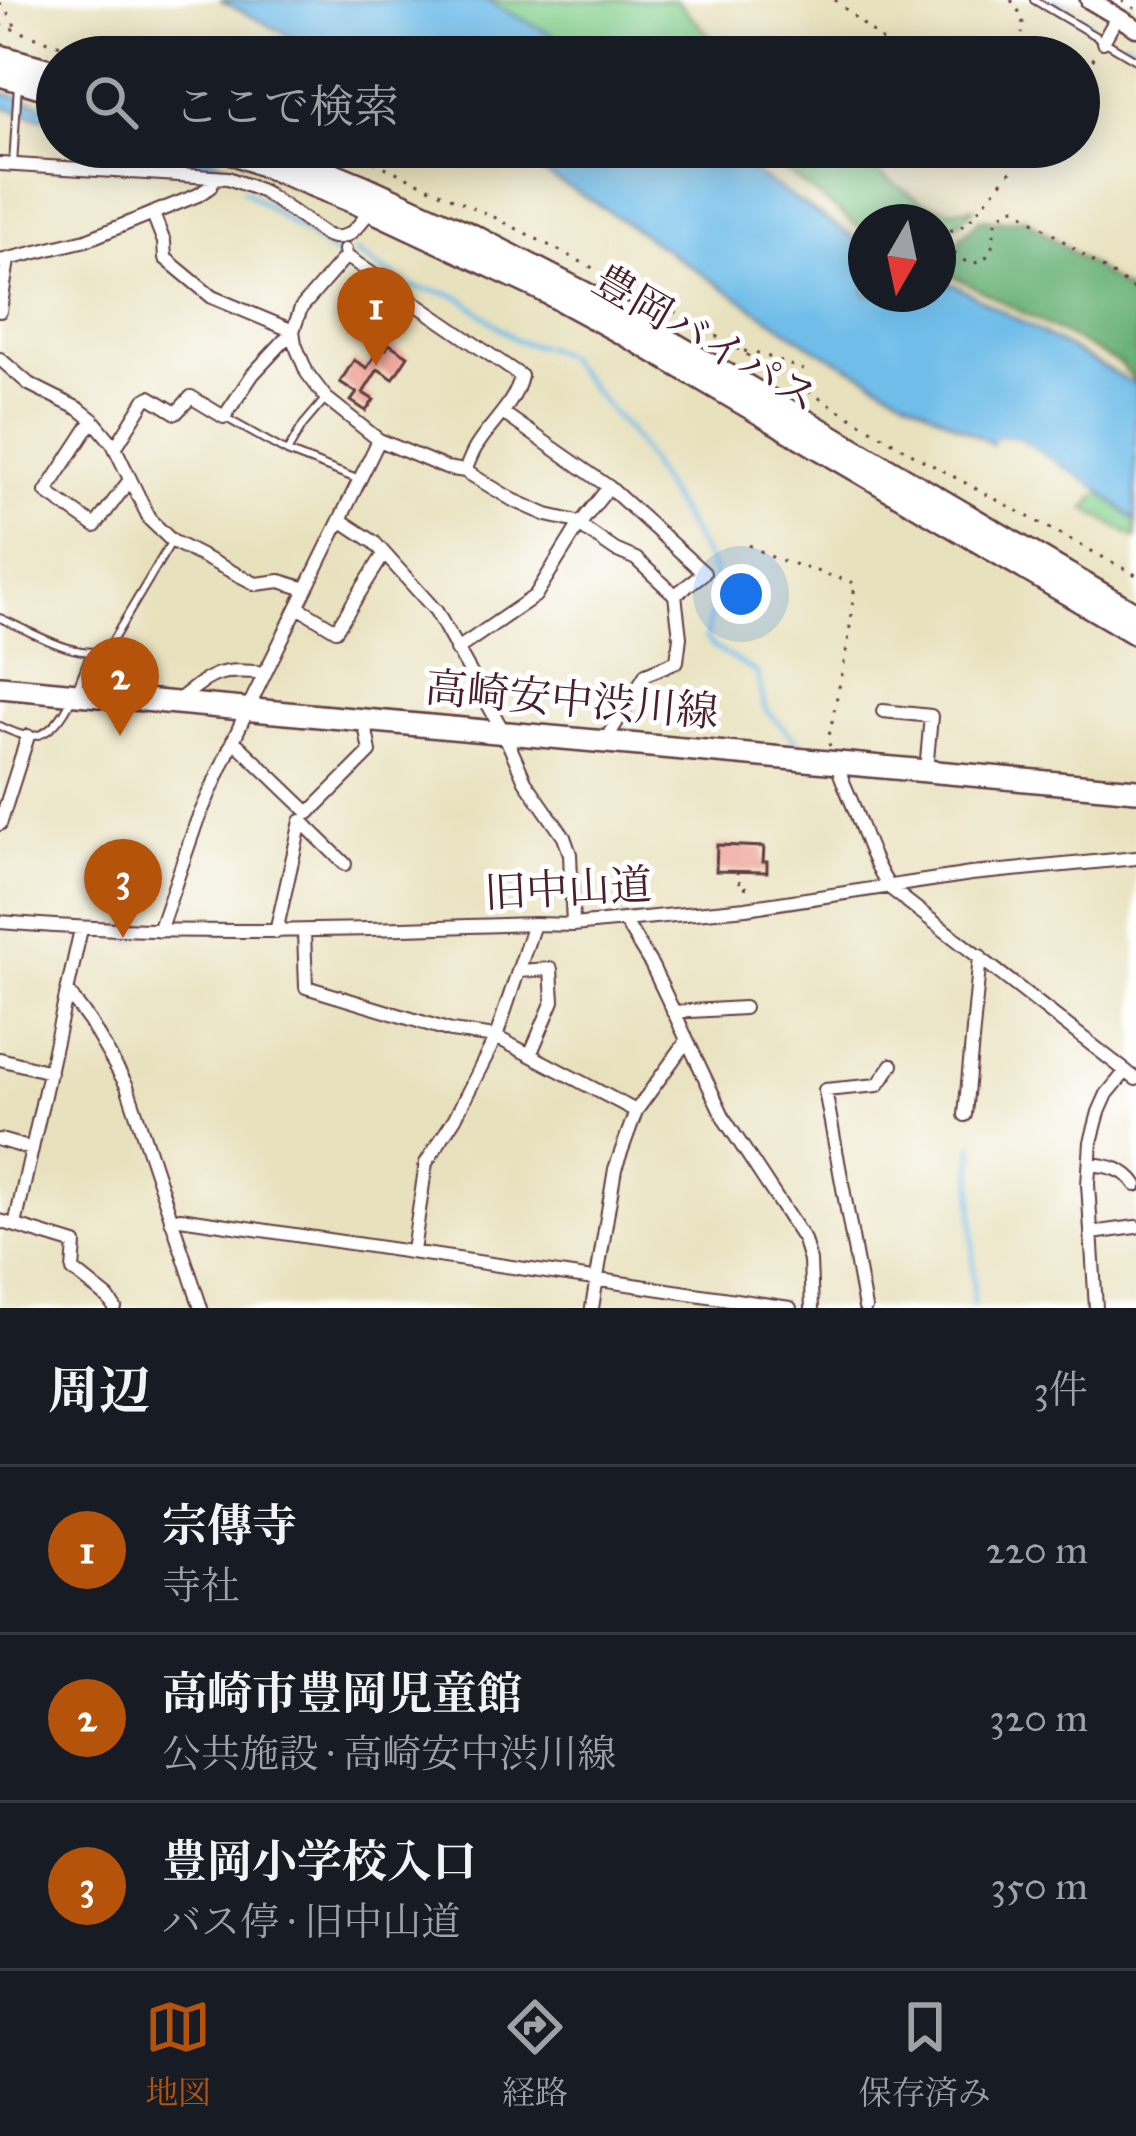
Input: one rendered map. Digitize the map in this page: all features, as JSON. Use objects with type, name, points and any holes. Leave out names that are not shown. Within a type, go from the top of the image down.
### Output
[{"type":"main road","points":[[0,56],[36,66]]},
{"type":"main road","name":"豊岡バイパス","points":[[288,168],[384,197],[1136,634]]},
{"type":"main road","name":"豊岡バイパス","points":[[317,168],[489,244],[608,305],[1136,614]]},
{"type":"main road","name":"高崎安中渋川線","points":[[0,687],[1136,790]]},
{"type":"street","points":[[1089,0],[1119,9],[1136,28]]},
{"type":"street","points":[[1103,42],[1119,9]]},
{"type":"street","points":[[6,164],[36,166]]},
{"type":"street","points":[[65,168],[245,183],[326,235],[342,237],[353,232],[384,197]]},
{"type":"street","points":[[0,311],[4,261],[86,240],[153,214],[198,195],[214,178]]},
{"type":"street","points":[[153,214],[165,258],[212,297],[293,331]]},
{"type":"street","points":[[342,237],[346,256],[520,376],[519,385],[477,445],[465,471]]},
{"type":"street","points":[[115,448],[150,397],[176,413],[191,397],[224,417],[253,374],[293,331],[301,308],[346,256]]},
{"type":"street","points":[[293,331],[307,374],[326,398],[379,440],[446,468],[465,471],[513,500],[579,525],[636,559],[675,595],[680,637],[677,661],[646,674],[604,741]]},
{"type":"street","points":[[0,359],[29,384],[93,420],[110,438],[150,520],[172,541],[256,584],[280,581],[306,590]]},
{"type":"street","points":[[503,412],[609,487],[704,573],[675,595]]},
{"type":"street","points":[[93,420],[46,491],[95,526],[129,481]]},
{"type":"street","points":[[159,931],[197,821],[233,740],[379,440]]},
{"type":"street","points":[[456,650],[535,596],[609,487]]},
{"type":"street","points":[[342,520],[374,542],[436,611],[525,781],[564,837],[570,854],[573,925]]},
{"type":"street","points":[[298,607],[336,630],[384,554]]},
{"type":"street","points":[[176,702],[208,676],[230,670],[265,673]]},
{"type":"street","points":[[883,711],[931,716],[926,771]]},
{"type":"street","points":[[233,740],[309,813],[370,752],[364,718]]},
{"type":"street","points":[[0,824],[28,736]]},
{"type":"street","points":[[837,763],[871,853],[890,888],[1132,1072],[1107,1094],[1091,1142],[1096,1308]]},
{"type":"street","points":[[276,932],[301,821],[345,864]]},
{"type":"street","name":"旧中山道","points":[[0,922],[82,929],[276,932],[573,925],[746,908],[971,874],[1136,859]]},
{"type":"street","points":[[624,920],[652,966],[725,1120],[804,1240],[812,1308]]},
{"type":"street","points":[[413,1251],[426,1163],[496,1037],[534,924]]},
{"type":"street","points":[[82,929],[32,1149],[7,1223],[75,1244],[73,1270],[115,1308]]},
{"type":"street","points":[[304,932],[306,987],[451,1031],[496,1037],[636,1111]]},
{"type":"street","points":[[965,1115],[980,956]]},
{"type":"street","points":[[518,971],[551,969],[553,1001],[530,1055]]},
{"type":"street","points":[[68,992],[127,1086],[201,1308]]},
{"type":"street","points":[[673,1012],[744,1008]]},
{"type":"street","points":[[592,1308],[615,1169],[636,1111],[686,1042]]},
{"type":"street","points":[[0,1059],[50,1072]]},
{"type":"street","points":[[865,1308],[825,1090],[878,1084],[892,1065]]},
{"type":"street","points":[[0,1140],[32,1149]]},
{"type":"street","points":[[1090,1164],[1131,1176],[1136,1185]]},
{"type":"street","points":[[171,1220],[790,1308]]},
{"type":"street","points":[[1092,1233],[1136,1227]]},
{"type":"lane","points":[[1034,0],[1093,36]]},
{"type":"lane","points":[[1100,40],[1136,60]]},
{"type":"lane","points":[[6,164],[15,113],[12,83]]},
{"type":"lane","points":[[287,452],[326,398]]},
{"type":"lane","points":[[224,417],[287,452],[361,480]]},
{"type":"lane","points":[[0,618],[82,653],[102,653],[172,541]]},
{"type":"lane","points":[[0,726],[28,736],[60,721],[90,654]]},
{"type":"path","points":[[835,0],[877,36]]},
{"type":"path","points":[[1010,0],[1020,13],[1022,34]]},
{"type":"path","points":[[0,3],[16,29]]},
{"type":"path","points":[[1119,9],[1136,9]]},
{"type":"path","points":[[0,25],[36,36]]},
{"type":"path","points":[[1100,47],[1103,42]]},
{"type":"path","points":[[387,168],[659,302],[921,458],[1136,575]]},
{"type":"path","points":[[956,230],[977,213],[1014,168]]},
{"type":"path","points":[[956,256],[981,261],[989,254],[997,220],[1015,208],[1136,291]]},
{"type":"path","points":[[742,351],[809,372]]},
{"type":"path","points":[[748,545],[855,583],[828,740],[837,763]]},
{"type":"path","points":[[737,872],[737,881],[746,881],[746,908]]},
{"type":"green space","points":[[484,0],[676,0],[709,36],[553,36]]},
{"type":"green space","points":[[782,168],[870,168],[930,204],[848,204],[848,218]]},
{"type":"green space","points":[[974,208],[956,225],[956,209]]},
{"type":"green space","points":[[1024,218],[1136,297],[1136,383],[1122,365],[956,277],[956,242],[980,219]]},
{"type":"green space","points":[[1100,491],[1136,521],[1136,538],[1086,509]]},
{"type":"water","points":[[220,0],[485,0],[555,36],[290,36]]},
{"type":"water","points":[[0,92],[36,103],[36,116],[0,106]]},
{"type":"water","points":[[535,168],[746,168],[848,233],[848,312],[956,312],[956,286],[1136,385],[1136,521],[1100,491],[1018,438],[998,437],[994,445],[811,346],[596,203]]},
{"type":"pier","points":[[997,437],[1018,438],[1100,491],[1097,496],[1016,443],[1001,443],[995,451]]},
{"type":"building","points":[[389,344],[408,356],[393,379],[378,369],[363,393],[374,400],[366,411],[351,401],[357,393],[340,382],[354,360],[367,368],[381,346],[386,349]]},
{"type":"building","points":[[717,845],[764,847],[767,872],[716,871]]},
{"type":"waterway","points":[[1053,0],[1090,22]]},
{"type":"waterway","points":[[1124,41],[1136,48]]},
{"type":"waterway","points":[[243,190],[339,257]]},
{"type":"waterway","points":[[355,252],[411,287],[463,299],[515,340],[564,356],[634,438],[713,568],[716,589],[706,639],[757,673],[765,709],[801,745]]},
{"type":"waterway","points":[[973,1144],[973,1305]]},
{"type":"place","name":"宗傳寺","points":[[376,366]]},
{"type":"place","name":"高崎市豊岡児童館","points":[[120,736]]},
{"type":"place","name":"豊岡小学校入口","points":[[123,938]]}]
